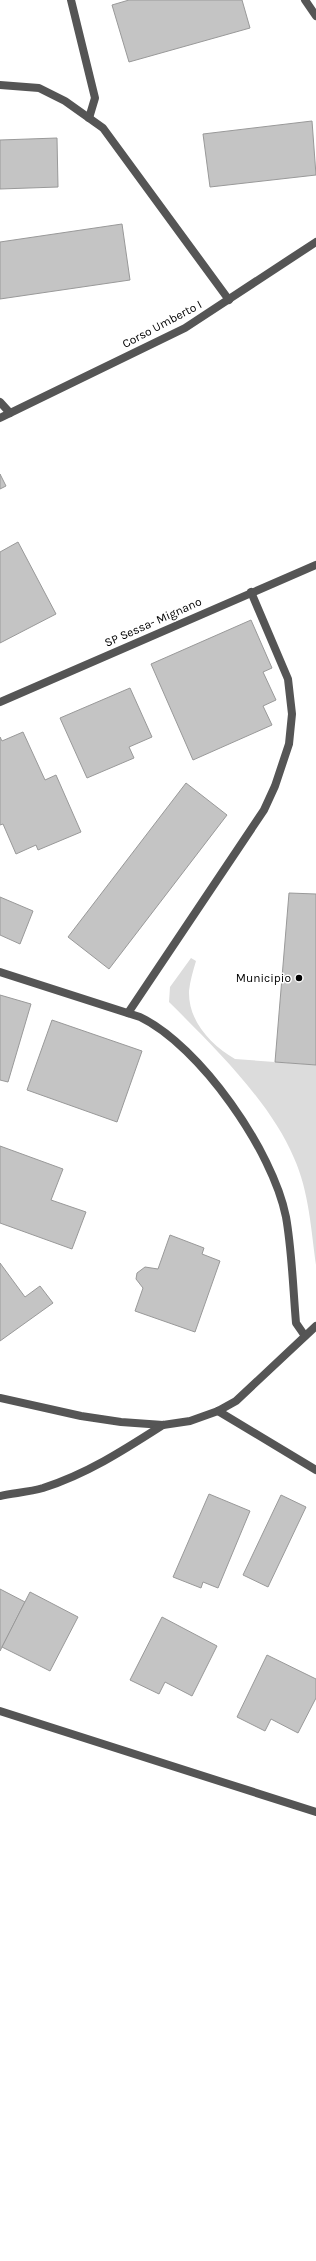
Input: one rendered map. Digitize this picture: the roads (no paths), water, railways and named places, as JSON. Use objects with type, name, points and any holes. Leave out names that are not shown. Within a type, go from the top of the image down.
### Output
[{"type":"street","points":[[72,0],[95,98],[89,118]]},
{"type":"street","points":[[305,0],[316,16]]},
{"type":"street","points":[[0,85],[39,88],[65,101],[103,128],[229,300]]},
{"type":"street","name":"Corso Umberto I","points":[[0,418],[185,328],[316,242]]},
{"type":"street","points":[[0,402],[10,413]]},
{"type":"street","name":"SP Sessa- Mignano","points":[[0,702],[316,565]]},
{"type":"street","points":[[128,1013],[264,810],[275,786],[288,744],[292,714],[288,679],[251,592]]},
{"type":"street","points":[[0,972],[128,1013],[156,1024],[170,1036],[227,1098],[257,1141],[275,1181],[286,1217],[296,1322],[305,1336]]},
{"type":"street","points":[[0,1398],[81,1416],[162,1425],[190,1421],[218,1411],[236,1401],[316,1326]]},
{"type":"street","points":[[218,1411],[316,1470]]},
{"type":"street","points":[[0,1496],[41,1489],[78,1476],[114,1457],[162,1425]]},
{"type":"street","points":[[0,1711],[316,1812]]},
{"type":"place","name":"Municipio","points":[[299,978]]}]
